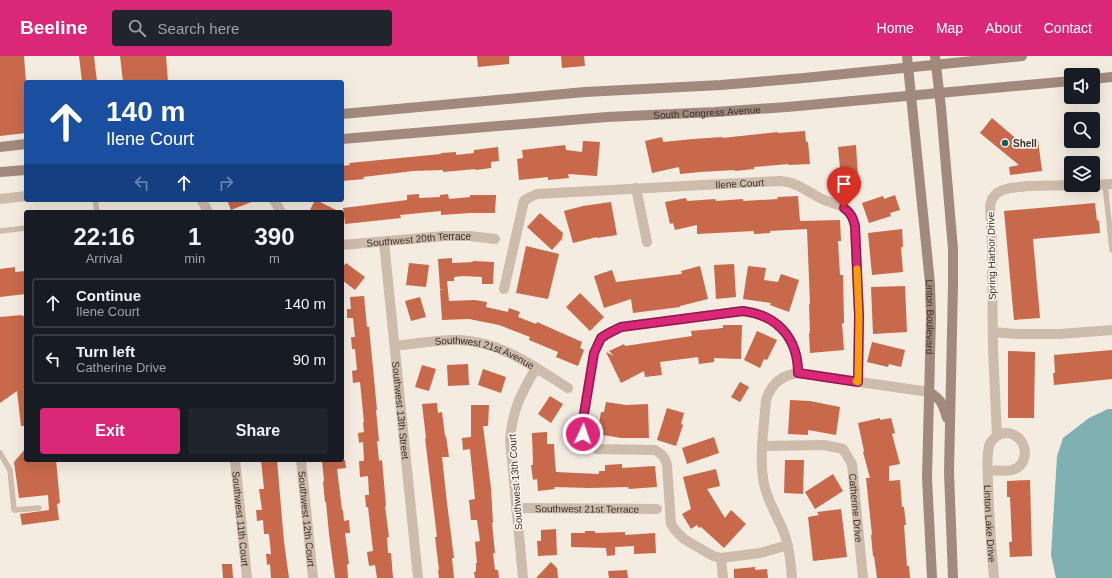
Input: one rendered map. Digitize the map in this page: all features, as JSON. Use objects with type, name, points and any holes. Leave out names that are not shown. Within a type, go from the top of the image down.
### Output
[{"type":"main road","name":"Linton Boulevard","points":[[907,56],[930,283],[927,478],[932,578]]},
{"type":"main road","points":[[344,114],[577,92],[721,85],[909,68],[936,60],[1022,56]]},
{"type":"main road","points":[[936,60],[954,268],[949,472],[953,578]]},
{"type":"main road","points":[[1100,78],[1112,77]]},
{"type":"main road","name":"South Congress Avenue","points":[[344,138],[607,117],[771,108],[1064,82]]},
{"type":"main road","points":[[0,147],[24,144]]},
{"type":"main road","points":[[0,172],[24,169]]},
{"type":"main road","points":[[928,392],[938,397],[944,408],[950,426]]},
{"type":"street","name":"Ilene Court","points":[[504,289],[524,201],[536,194],[786,181],[799,185],[817,196],[844,208],[850,212],[853,219],[855,226],[859,316],[858,382]]},
{"type":"street","name":"Spring Harbor Drive","points":[[996,436],[990,206],[992,199],[997,194],[1010,188],[1064,185]]},
{"type":"street","points":[[636,188],[647,242]]},
{"type":"street","points":[[0,199],[24,196]]},
{"type":"street","name":"Southwest 20th Terrace","points":[[344,245],[445,236],[470,236],[495,239]]},
{"type":"street","name":"Southwest 13th Street","points":[[384,242],[418,578]]},
{"type":"street","points":[[788,545],[760,553],[721,558],[713,556],[684,539],[671,524],[667,465],[665,458],[661,453],[655,450],[597,449],[591,446],[586,440],[583,434],[582,426],[594,353],[601,338],[621,327],[743,311],[757,314],[782,328],[794,346],[798,373]]},
{"type":"street","points":[[993,332],[1017,334],[1060,334],[1112,330]]},
{"type":"street","name":"Southwest 21st Avenue","points":[[394,346],[450,340],[490,345],[506,351],[568,388]]},
{"type":"street","name":"Southwest 13th Court","points":[[522,578],[510,447],[511,424],[521,394],[536,368]]},
{"type":"street","points":[[792,578],[788,545],[765,488],[762,470],[762,446],[766,400],[772,386],[784,377],[798,373],[928,392]]},
{"type":"street","name":"Linton Lake Drive","points":[[988,470],[1006,471],[1020,465],[1024,459],[1025,452],[1024,445],[1020,439],[1007,433],[1000,434],[996,436],[989,444],[988,451],[988,470],[989,510],[994,578]]},
{"type":"street","name":"Catherine Drive","points":[[762,446],[824,445],[842,449],[852,464],[863,578]]},
{"type":"street","name":"Southwest 11th Court","points":[[234,462],[246,578]]},
{"type":"street","name":"Southwest 12th Court","points":[[301,462],[313,578]]},
{"type":"street","name":"Southwest 21st Terrace","points":[[516,508],[657,509]]},
{"type":"street","points":[[721,558],[723,578]]},
{"type":"lane","points":[[1109,184],[1112,250]]},
{"type":"lane","points":[[0,231],[24,228]]},
{"type":"lane","points":[[0,453],[10,470],[14,510],[39,508]]},
{"type":"water","points":[[1108,409],[1112,409],[1112,578],[1056,578],[1051,555],[1057,456],[1063,438],[1089,418]]},
{"type":"building","points":[[0,56],[24,56],[26,80],[24,80],[24,133],[0,136]]},
{"type":"building","points":[[79,56],[94,56],[97,80],[82,80]]},
{"type":"building","points":[[120,56],[166,56],[168,80],[123,80]]},
{"type":"building","points":[[477,56],[509,56],[509,64],[478,67]]},
{"type":"building","points":[[561,56],[584,56],[585,66],[562,68]]},
{"type":"building","points":[[992,118],[1020,142],[1038,140],[1042,171],[1010,175],[1009,167],[1019,165],[980,133]]},
{"type":"building","points":[[805,131],[806,142],[808,142],[810,164],[754,167],[754,169],[735,171],[680,174],[679,167],[652,173],[645,141],[662,137],[663,142]]},
{"type":"building","points":[[583,141],[600,142],[597,176],[568,174],[569,178],[548,180],[548,177],[519,180],[517,159],[523,158],[522,150],[565,145],[566,150],[582,152]]},
{"type":"building","points":[[856,145],[858,177],[841,178],[838,147]]},
{"type":"building","points":[[498,147],[499,161],[491,162],[491,168],[476,170],[443,172],[443,170],[413,171],[344,181],[344,166],[350,165],[349,163],[441,153],[456,152],[456,155],[474,153],[474,150]]},
{"type":"building","points":[[419,194],[419,198],[440,197],[440,195],[448,194],[449,199],[470,197],[470,195],[496,195],[495,213],[441,215],[441,211],[400,215],[401,218],[345,224],[343,208],[407,200],[407,195]]},
{"type":"building","points":[[895,195],[900,210],[890,213],[891,216],[869,223],[862,203],[883,196],[884,199]]},
{"type":"building","points":[[798,196],[800,221],[840,220],[841,241],[838,241],[840,275],[843,275],[844,323],[842,323],[844,350],[810,353],[807,229],[770,231],[770,233],[754,234],[754,231],[697,234],[697,225],[675,230],[673,223],[670,224],[665,202],[686,198],[687,201],[743,199],[743,201]]},
{"type":"building","points":[[228,202],[251,202],[231,210]]},
{"type":"building","points":[[314,202],[320,202],[336,210],[310,210]]},
{"type":"building","points":[[611,202],[617,235],[597,237],[573,243],[564,211],[583,206]]},
{"type":"building","points":[[1095,203],[1100,233],[1033,239],[1040,318],[1014,320],[1004,211]]},
{"type":"building","points":[[540,213],[563,233],[562,239],[552,250],[527,227]]},
{"type":"building","points":[[902,229],[903,247],[901,247],[903,272],[872,275],[868,233]]},
{"type":"building","points":[[526,246],[559,254],[548,299],[516,293]]},
{"type":"building","points":[[452,258],[452,263],[473,261],[494,262],[493,284],[482,284],[482,277],[454,277],[454,281],[447,281],[449,301],[474,300],[487,302],[486,307],[508,312],[509,308],[520,312],[518,317],[536,324],[537,322],[582,342],[580,348],[584,350],[578,366],[556,357],[558,352],[529,340],[530,337],[499,325],[469,319],[442,320],[440,290],[443,290],[440,289],[438,259]]},
{"type":"building","points":[[346,263],[365,277],[355,290],[344,282],[344,266]]},
{"type":"building","points":[[409,263],[429,265],[426,287],[406,285]]},
{"type":"building","points":[[734,264],[736,297],[716,299],[714,265]]},
{"type":"building","points":[[700,266],[708,299],[680,307],[633,313],[631,299],[604,308],[594,276],[612,270],[616,282],[682,274],[681,271]]},
{"type":"building","points":[[748,266],[766,268],[764,280],[778,282],[781,274],[799,280],[789,312],[770,305],[771,303],[743,299]]},
{"type":"building","points":[[15,267],[15,272],[24,271],[24,294],[0,297],[0,269]]},
{"type":"building","points":[[905,286],[907,332],[873,334],[871,287]]},
{"type":"building","points":[[580,293],[604,317],[590,331],[566,307]]},
{"type":"building","points":[[364,296],[367,327],[369,327],[377,410],[379,441],[377,441],[379,461],[382,460],[389,537],[387,537],[388,553],[391,553],[393,578],[377,578],[375,565],[369,566],[367,552],[373,551],[368,507],[366,507],[365,495],[369,495],[368,476],[360,477],[359,461],[364,461],[363,442],[359,443],[358,433],[364,432],[364,422],[360,382],[353,383],[352,371],[357,370],[355,349],[352,349],[351,337],[355,337],[353,318],[347,318],[347,309],[351,309],[350,297]]},
{"type":"building","points":[[420,297],[426,317],[411,321],[405,301]]},
{"type":"building","points":[[24,316],[24,426],[21,426],[17,391],[0,403],[0,317]]},
{"type":"building","points":[[723,325],[742,325],[741,359],[714,358],[714,362],[699,364],[698,357],[660,362],[662,375],[645,377],[644,371],[621,383],[606,352],[614,356],[609,351],[624,344],[625,346],[692,336],[691,331],[723,328]]},
{"type":"building","points":[[757,331],[777,340],[767,360],[764,359],[760,368],[744,360]]},
{"type":"building","points":[[872,342],[905,350],[901,367],[889,364],[888,367],[867,362]]},
{"type":"building","points":[[1112,350],[1112,379],[1054,385],[1054,355]]},
{"type":"building","points":[[1008,351],[1035,352],[1034,418],[1008,418]]},
{"type":"building","points":[[468,364],[469,385],[448,386],[447,365]]},
{"type":"building","points":[[422,365],[436,369],[429,391],[415,387]]},
{"type":"building","points":[[483,369],[506,377],[501,393],[478,385]]},
{"type":"building","points":[[740,382],[749,387],[740,402],[731,397]]},
{"type":"building","points":[[550,396],[563,404],[551,423],[538,414]]},
{"type":"building","points":[[790,400],[810,401],[840,407],[836,435],[808,430],[808,435],[788,434]]},
{"type":"building","points":[[606,402],[626,405],[648,404],[649,438],[621,438],[597,434],[601,412],[604,412]]},
{"type":"building","points":[[437,403],[438,413],[442,412],[449,457],[442,457],[454,558],[452,558],[454,578],[439,578],[435,537],[437,537],[425,438],[422,404]]},
{"type":"building","points":[[471,405],[489,405],[488,426],[483,426],[491,488],[495,553],[493,553],[495,570],[498,570],[499,578],[475,578],[474,572],[476,572],[477,563],[475,542],[480,541],[477,520],[471,520],[469,500],[475,499],[470,449],[463,450],[462,438],[471,437]]},
{"type":"building","points":[[667,408],[684,413],[681,424],[683,425],[676,446],[657,440]]},
{"type":"building","points":[[880,418],[880,420],[891,418],[895,433],[892,434],[900,464],[889,466],[889,481],[900,480],[902,507],[904,507],[906,525],[904,525],[907,566],[909,566],[910,578],[877,578],[873,556],[866,478],[870,478],[863,452],[858,423]]},
{"type":"building","points":[[547,432],[547,444],[554,444],[556,472],[599,474],[599,471],[605,471],[605,465],[622,464],[622,468],[655,466],[657,487],[629,489],[628,487],[554,487],[555,489],[538,491],[537,479],[533,480],[531,465],[533,465],[532,433]]},
{"type":"building","points":[[714,437],[719,453],[687,464],[682,448]]},
{"type":"building","points":[[24,450],[24,462],[56,462],[60,503],[57,504],[59,520],[22,525],[20,514],[49,510],[48,495],[19,498],[14,462]]},
{"type":"building","points":[[345,460],[346,468],[337,469],[344,521],[349,520],[350,533],[345,533],[349,564],[347,564],[348,578],[335,578],[325,502],[322,462],[344,462]]},
{"type":"building","points":[[785,460],[804,460],[803,494],[784,493]]},
{"type":"building","points":[[261,462],[277,462],[284,542],[289,578],[271,578],[270,564],[267,565],[266,554],[271,554],[269,534],[264,534],[263,520],[257,521],[256,510],[262,510],[259,489],[264,489]]},
{"type":"building","points":[[716,469],[720,486],[707,489],[725,518],[731,510],[746,524],[724,548],[701,527],[699,528],[697,525],[691,529],[682,514],[691,509],[683,477]]},
{"type":"building","points":[[833,474],[843,491],[815,509],[805,492]]},
{"type":"building","points":[[1030,480],[1032,556],[1010,557],[1009,542],[1012,542],[1010,497],[1007,497],[1007,481]]},
{"type":"building","points":[[841,509],[847,557],[813,561],[808,517],[819,515],[817,512]]},
{"type":"building","points":[[556,529],[557,555],[538,556],[537,541],[541,541],[541,530]]},
{"type":"building","points":[[585,531],[595,531],[595,533],[625,532],[625,535],[655,533],[656,553],[634,554],[634,546],[615,547],[615,555],[607,556],[606,548],[571,547],[571,533],[585,533]]},
{"type":"building","points":[[551,562],[557,568],[558,578],[536,578]]},
{"type":"building","points":[[222,564],[232,564],[233,578],[223,578]]},
{"type":"building","points":[[755,567],[755,570],[767,569],[768,578],[734,578],[734,569]]},
{"type":"building","points":[[627,570],[628,578],[609,578],[608,571]]},
{"type":"slow traffic","points":[[856,381],[858,382],[859,330],[857,269]]},
{"type":"place","name":"Shell","points":[[1005,143]]},
{"type":"route","points":[[583,434],[582,426],[594,353],[601,338],[621,327],[743,311],[750,312],[764,316],[782,328],[794,346],[798,373],[858,382],[859,316],[855,226],[850,212],[844,208]]}]
